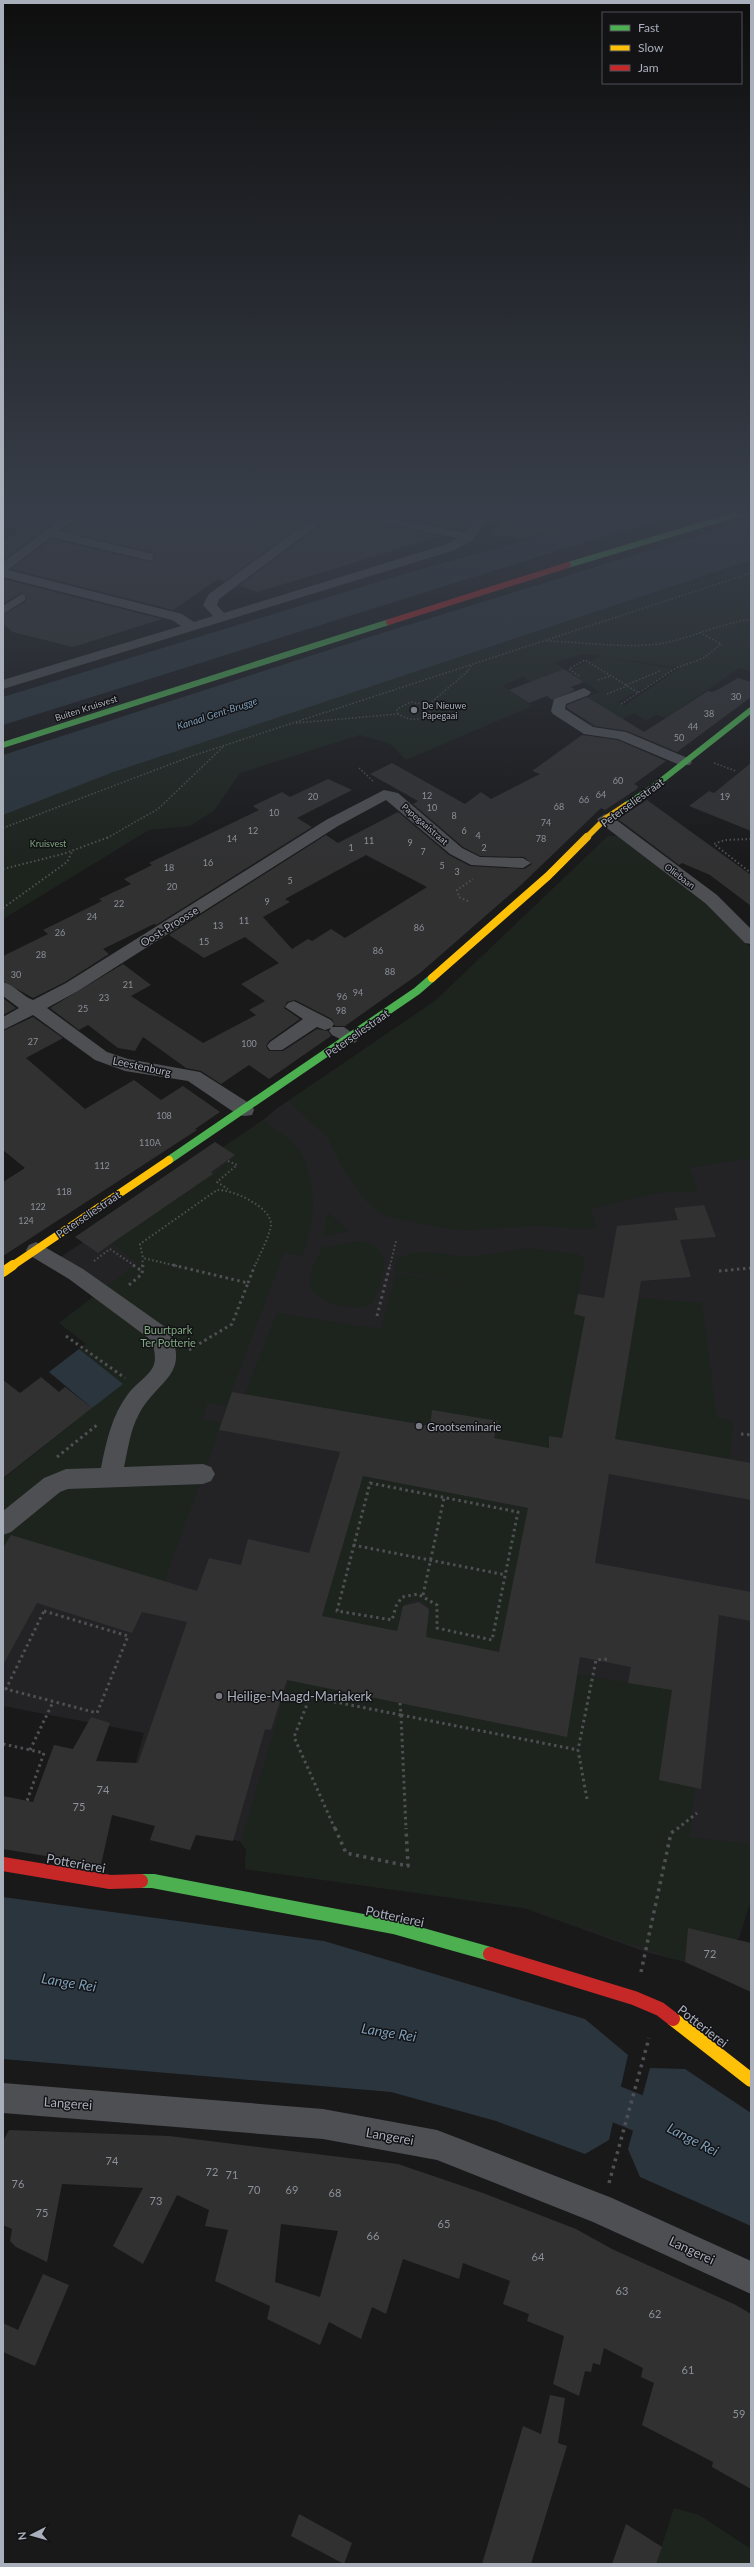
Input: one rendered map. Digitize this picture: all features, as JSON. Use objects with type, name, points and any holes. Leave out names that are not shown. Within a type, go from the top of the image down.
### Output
[{"type":"main road","name":"Buiten Kruisvest","points":[[3,736],[334,631]]},
{"type":"main road","name":"Buiten Kruisvest","points":[[3,745],[362,631]]},
{"type":"main road","name":"Peterseliestraat","points":[[3,1272],[245,1110],[332,1028],[418,991],[548,876],[605,819],[685,762],[751,710]]},
{"type":"main road","name":"Potterierei","points":[[3,1864],[110,1882],[153,1881],[394,1926],[552,1971],[634,1998],[660,2009],[750,2077]]},
{"type":"street","points":[[3,685],[180,631]]},
{"type":"street","points":[[584,692],[559,702],[558,711],[589,731],[621,734],[685,762]]},
{"type":"street","name":"Papegaaistraat","points":[[332,823],[363,805],[388,795],[393,796],[456,851],[477,862],[523,863]]},
{"type":"street","name":"Oliebaan","points":[[605,819],[711,899],[751,939]]},
{"type":"street","name":"Oost-Proosse","points":[[3,1024],[35,1008],[255,873],[332,823]]},
{"type":"street","name":"Leestenburg","points":[[3,987],[19,1001],[35,1008],[101,1056],[125,1064],[193,1076],[245,1110]]},
{"type":"street","points":[[294,1007],[332,1028]]},
{"type":"street","points":[[276,1046],[332,1028]]},
{"type":"street","points":[[36,1250],[76,1274],[160,1334],[166,1348],[164,1371],[152,1382],[129,1411],[117,1447],[112,1476]]},
{"type":"street","points":[[3,1525],[52,1485],[66,1479],[112,1476],[203,1474]]},
{"type":"street","name":"Langerei","points":[[3,2098],[323,2124],[437,2145],[601,2209],[751,2278]]},
{"type":"path","points":[[3,828],[192,756],[577,631]]},
{"type":"path","points":[[546,641],[668,642],[702,631]]},
{"type":"path","points":[[621,704],[676,670],[676,668],[704,658],[721,644],[698,632]]},
{"type":"path","points":[[585,660],[639,693]]},
{"type":"path","points":[[428,705],[468,671],[472,664]]},
{"type":"path","points":[[607,694],[660,671]]},
{"type":"path","points":[[597,681],[611,676]]},
{"type":"path","points":[[293,723],[398,714],[410,719],[420,719],[428,716],[432,711],[428,705],[412,702],[401,704],[397,709],[398,714]]},
{"type":"path","points":[[3,869],[73,851],[120,830],[158,808],[224,746]]},
{"type":"path","points":[[751,839],[724,840],[714,844],[732,860],[751,873]]},
{"type":"path","points":[[3,908],[67,862],[73,851]]},
{"type":"path","points":[[468,901],[457,894],[460,887],[501,863]]},
{"type":"path","points":[[166,1360],[189,1350],[229,1327],[249,1283],[271,1225],[271,1219],[268,1214],[217,1182],[237,1165],[228,1160]]},
{"type":"path","points":[[111,1299],[142,1274],[143,1258],[140,1244],[217,1190],[228,1189]]},
{"type":"path","points":[[377,1316],[396,1241]]},
{"type":"path","points":[[76,1274],[110,1249],[142,1271]]},
{"type":"path","points":[[143,1258],[249,1283]]},
{"type":"path","points":[[719,1271],[751,1268]]},
{"type":"path","points":[[66,1336],[141,1391],[152,1382]]},
{"type":"path","points":[[53,1460],[104,1420]]},
{"type":"path","points":[[741,1434],[751,1436]]},
{"type":"path","points":[[370,1483],[518,1512],[492,1640],[437,1628],[438,1606],[430,1597],[423,1594],[412,1593],[403,1596],[397,1603],[392,1620],[337,1611],[353,1545],[370,1483]]},
{"type":"path","points":[[423,1594],[444,1498]]},
{"type":"path","points":[[353,1545],[506,1575]]},
{"type":"path","points":[[44,1611],[128,1636],[96,1713],[54,1702],[6,1689],[44,1611]]},
{"type":"path","points":[[587,1799],[578,1750],[596,1660],[609,1659]]},
{"type":"path","points":[[400,1703],[401,1715],[408,1866],[346,1853],[294,1737],[310,1697],[401,1715],[578,1750]]},
{"type":"path","points":[[30,1750],[54,1702]]},
{"type":"path","points":[[3,1744],[44,1753],[27,1801]]},
{"type":"path","points":[[634,1998],[671,1833],[697,1813]]},
{"type":"path","points":[[601,2209],[634,2084],[660,2009]]},
{"type":"shaded area","name":"Grootseminarie","points":[[608,836],[617,836],[701,900],[751,948],[751,1900],[739,1938],[688,1928],[685,1962],[646,1952],[524,1908],[245,1869],[246,1850],[240,1841],[196,1835],[190,1850],[150,1840],[155,1826],[121,1816],[144,1733],[3,1706],[3,1506],[171,1347],[56,1260],[249,1132],[276,1109],[435,1001]]},
{"type":"green space","name":"Kruisvest","points":[[538,631],[751,631],[751,671],[739,668],[666,718],[655,715],[646,721],[635,713],[602,730],[586,726],[591,724],[599,729],[622,719],[587,697],[600,692],[567,671],[601,656],[584,654],[554,662],[564,669],[531,682],[523,677],[503,686],[533,706],[406,760],[390,744],[360,735],[240,773],[214,811],[190,826],[149,830],[3,919],[3,815],[114,772]],"holes":[[[603,657],[680,668],[624,706],[618,702],[675,669]]]},
{"type":"green space","points":[[608,836],[617,836],[701,900],[751,948],[751,1158],[689,1168],[698,1191],[657,1193],[590,1209],[597,1228],[575,1229],[543,1226],[463,1230],[442,1228],[388,1217],[375,1210],[367,1202],[345,1172],[328,1138],[288,1101],[435,1001]]},
{"type":"green space","name":"Buurtpark Ter Potterie","points":[[263,1120],[291,1142],[301,1152],[305,1160],[313,1194],[309,1235],[303,1256],[284,1253],[226,1406],[207,1403],[202,1419],[222,1423],[163,1585],[3,1548],[3,1479],[92,1408],[49,1372],[86,1344],[59,1323],[137,1263],[112,1243],[213,1174],[235,1156],[223,1147]]},
{"type":"green space","points":[[328,1212],[349,1231],[323,1237]]},
{"type":"green space","points":[[359,1241],[375,1247],[379,1251],[384,1261],[380,1284],[373,1301],[369,1305],[354,1308],[345,1307],[326,1301],[313,1291],[309,1281],[313,1266],[322,1248]]},
{"type":"green space","points":[[529,1248],[578,1254],[585,1260],[574,1314],[585,1317],[562,1438],[549,1436],[549,1448],[494,1438],[498,1421],[432,1410],[430,1426],[245,1394],[277,1313],[381,1329],[396,1273],[512,1292],[395,1271],[397,1260],[406,1255],[433,1252],[460,1256],[477,1256]]},
{"type":"green space","points":[[639,1298],[702,1303],[717,1418],[733,1421],[730,1459],[615,1438]]},
{"type":"green space","points":[[363,1476],[528,1508],[499,1652],[426,1637],[431,1610],[422,1602],[416,1600],[405,1604],[397,1631],[322,1616]]},
{"type":"green space","points":[[578,1674],[672,1690],[659,1780],[695,1787],[689,1837],[751,1844],[751,1900],[736,1944],[688,1929],[685,1962],[524,1908],[245,1869],[246,1850],[241,1841],[289,1680],[567,1737]]},
{"type":"green space","points":[[674,2508],[699,2515],[751,2549],[751,2564],[656,2564]]},
{"type":"water","points":[[219,631],[303,631],[3,725],[3,697]]},
{"type":"water","name":"Kanaal Gent-Brugge","points":[[389,631],[538,631],[114,772],[3,815],[3,755]]},
{"type":"water","points":[[79,1349],[123,1384],[92,1408],[49,1372]]},
{"type":"water","points":[[3,1897],[324,1941],[585,2019],[628,2055],[609,2140],[585,2154],[496,2121],[391,2092],[3,2059]]},
{"type":"water","points":[[650,2068],[685,2069],[751,2113],[751,2226],[640,2177],[628,2149]]},
{"type":"building","points":[[11,631],[125,631],[73,647]]},
{"type":"building","points":[[564,669],[584,682],[571,687],[575,690],[552,700],[547,696],[529,703],[509,690]]},
{"type":"building","points":[[738,678],[751,682],[751,697],[677,752],[627,731],[595,726],[567,708],[567,705],[587,697],[644,732],[708,691],[712,692],[719,689]]},
{"type":"building","points":[[582,735],[618,740],[666,761],[634,784],[638,786],[637,789],[605,810],[601,808],[521,885],[420,973],[345,1026],[335,1026],[332,1019],[295,1000],[287,1002],[284,1008],[300,1019],[269,1041],[266,1046],[269,1051],[283,1051],[317,1029],[328,1031],[331,1036],[269,1079],[249,1065],[221,1084],[201,1071],[186,1068],[143,1037],[135,1051],[118,1048],[88,1025],[79,1030],[50,1008],[123,964],[151,985],[131,996],[203,1043],[256,1015],[249,1010],[265,1001],[241,984],[279,963],[245,937],[204,958],[169,935],[326,835],[338,843],[398,812],[449,855],[470,866],[524,869],[532,864],[524,857],[480,856],[463,847],[413,804],[418,801],[370,774],[392,763],[465,804],[481,792],[491,799],[540,774],[532,771]],"holes":[[[366,855],[427,887],[345,938],[331,929],[312,941],[308,939],[292,949],[263,917],[290,902],[285,899]]]},
{"type":"building","points":[[751,763],[751,831],[689,806],[709,791],[714,793]]},
{"type":"building","points":[[328,779],[352,790],[297,818],[312,827],[156,925],[154,924],[103,949],[109,954],[65,982],[33,998],[3,981],[3,956],[48,934],[43,930],[102,901],[99,899],[131,884],[124,879],[152,865],[149,863],[259,810],[253,806],[282,792],[290,797]]},
{"type":"building","points":[[647,800],[751,875],[751,906],[710,875],[682,863],[679,865],[618,819]]},
{"type":"building","points":[[3,998],[16,1008],[3,1015]]},
{"type":"building","points":[[33,1017],[63,1038],[26,1058],[85,1109],[134,1080],[161,1100],[183,1086],[220,1112],[195,1129],[197,1130],[3,1256],[3,1182],[25,1168],[3,1150],[3,1031]]},
{"type":"building","points":[[215,1142],[235,1155],[211,1172],[213,1174],[98,1253],[75,1237]]},
{"type":"building","points":[[704,1205],[716,1237],[680,1240],[691,1277],[641,1281],[615,1439],[751,1463],[751,1500],[609,1474],[595,1563],[751,1592],[751,1621],[719,1615],[701,1789],[659,1780],[672,1690],[628,1683],[631,1667],[580,1657],[567,1737],[287,1680],[271,1730],[265,1729],[233,1841],[196,1835],[190,1850],[150,1840],[155,1826],[112,1815],[101,1865],[3,1849],[3,1796],[33,1802],[54,1745],[73,1749],[91,1717],[110,1723],[96,1761],[138,1763],[187,1622],[142,1612],[132,1633],[37,1603],[3,1665],[3,1548],[11,1535],[197,1591],[209,1558],[241,1565],[248,1539],[309,1553],[340,1452],[219,1430],[232,1392],[430,1426],[432,1410],[498,1421],[494,1438],[549,1448],[549,1436],[562,1438],[585,1317],[574,1314],[578,1294],[604,1298],[617,1226],[678,1220],[674,1208]],"holes":[[[363,1476],[528,1508],[499,1652],[426,1637],[429,1609],[419,1602],[403,1606],[397,1631],[322,1616]]]},
{"type":"building","points":[[41,1377],[59,1392],[65,1387],[92,1408],[3,1478],[3,1380],[20,1393]]},
{"type":"building","points":[[688,1928],[751,1943],[751,1992],[685,1962]]},
{"type":"building","points":[[9,2130],[169,2136],[398,2164],[483,2193],[576,2229],[612,2249],[736,2305],[751,2314],[751,2489],[712,2467],[713,2462],[642,2425],[654,2383],[641,2377],[643,2368],[604,2348],[600,2365],[593,2363],[591,2372],[585,2371],[579,2396],[553,2384],[564,2336],[527,2321],[529,2314],[503,2304],[510,2281],[463,2263],[459,2279],[403,2259],[386,2314],[372,2307],[361,2339],[329,2322],[320,2345],[267,2319],[270,2306],[215,2281],[228,2230],[205,2226],[209,2210],[177,2195],[143,2264],[113,2246],[143,2188],[62,2184],[47,2262],[16,2247],[10,2241],[12,2229],[3,2225],[3,2141]],"holes":[[[281,2224],[338,2231],[320,2297],[275,2282]]]},
{"type":"building","points":[[43,2274],[69,2285],[35,2366],[3,2352],[3,2323],[18,2330]]},
{"type":"building","points":[[550,2395],[565,2398],[558,2443],[567,2446],[531,2564],[482,2564],[523,2426],[541,2434]]},
{"type":"building","points":[[299,2514],[352,2543],[344,2564],[291,2536]]},
{"type":"building","points":[[626,2524],[662,2547],[656,2564],[612,2564]]},
{"type":"waterway","name":"Lange Rei","points":[[582,2090],[673,2127]]},
{"type":"traffic: fast","points":[[3,745],[361,631]]},
{"type":"traffic: fast","points":[[626,805],[652,788],[751,710]]},
{"type":"traffic: fast","points":[[169,1160],[417,991],[432,978]]},
{"type":"traffic: fast","points":[[141,1881],[153,1881],[394,1927],[490,1954]]},
{"type":"traffic: slow","points":[[432,978],[548,876],[605,819],[626,805]]},
{"type":"traffic: slow","points":[[3,1272],[169,1160]]},
{"type":"traffic: slow","points":[[673,2019],[751,2080]]},
{"type":"traffic: jam","points":[[3,1864],[110,1882],[141,1881]]},
{"type":"traffic: jam","points":[[490,1954],[634,1998],[660,2009],[673,2019]]},
{"type":"place","name":"De Nieuwe Papegaai","points":[[414,710]]},
{"type":"place","name":"Grootseminarie","points":[[419,1426]]},
{"type":"place","name":"Heilige-Maagd-Mariakerk","points":[[219,1696]]}]
